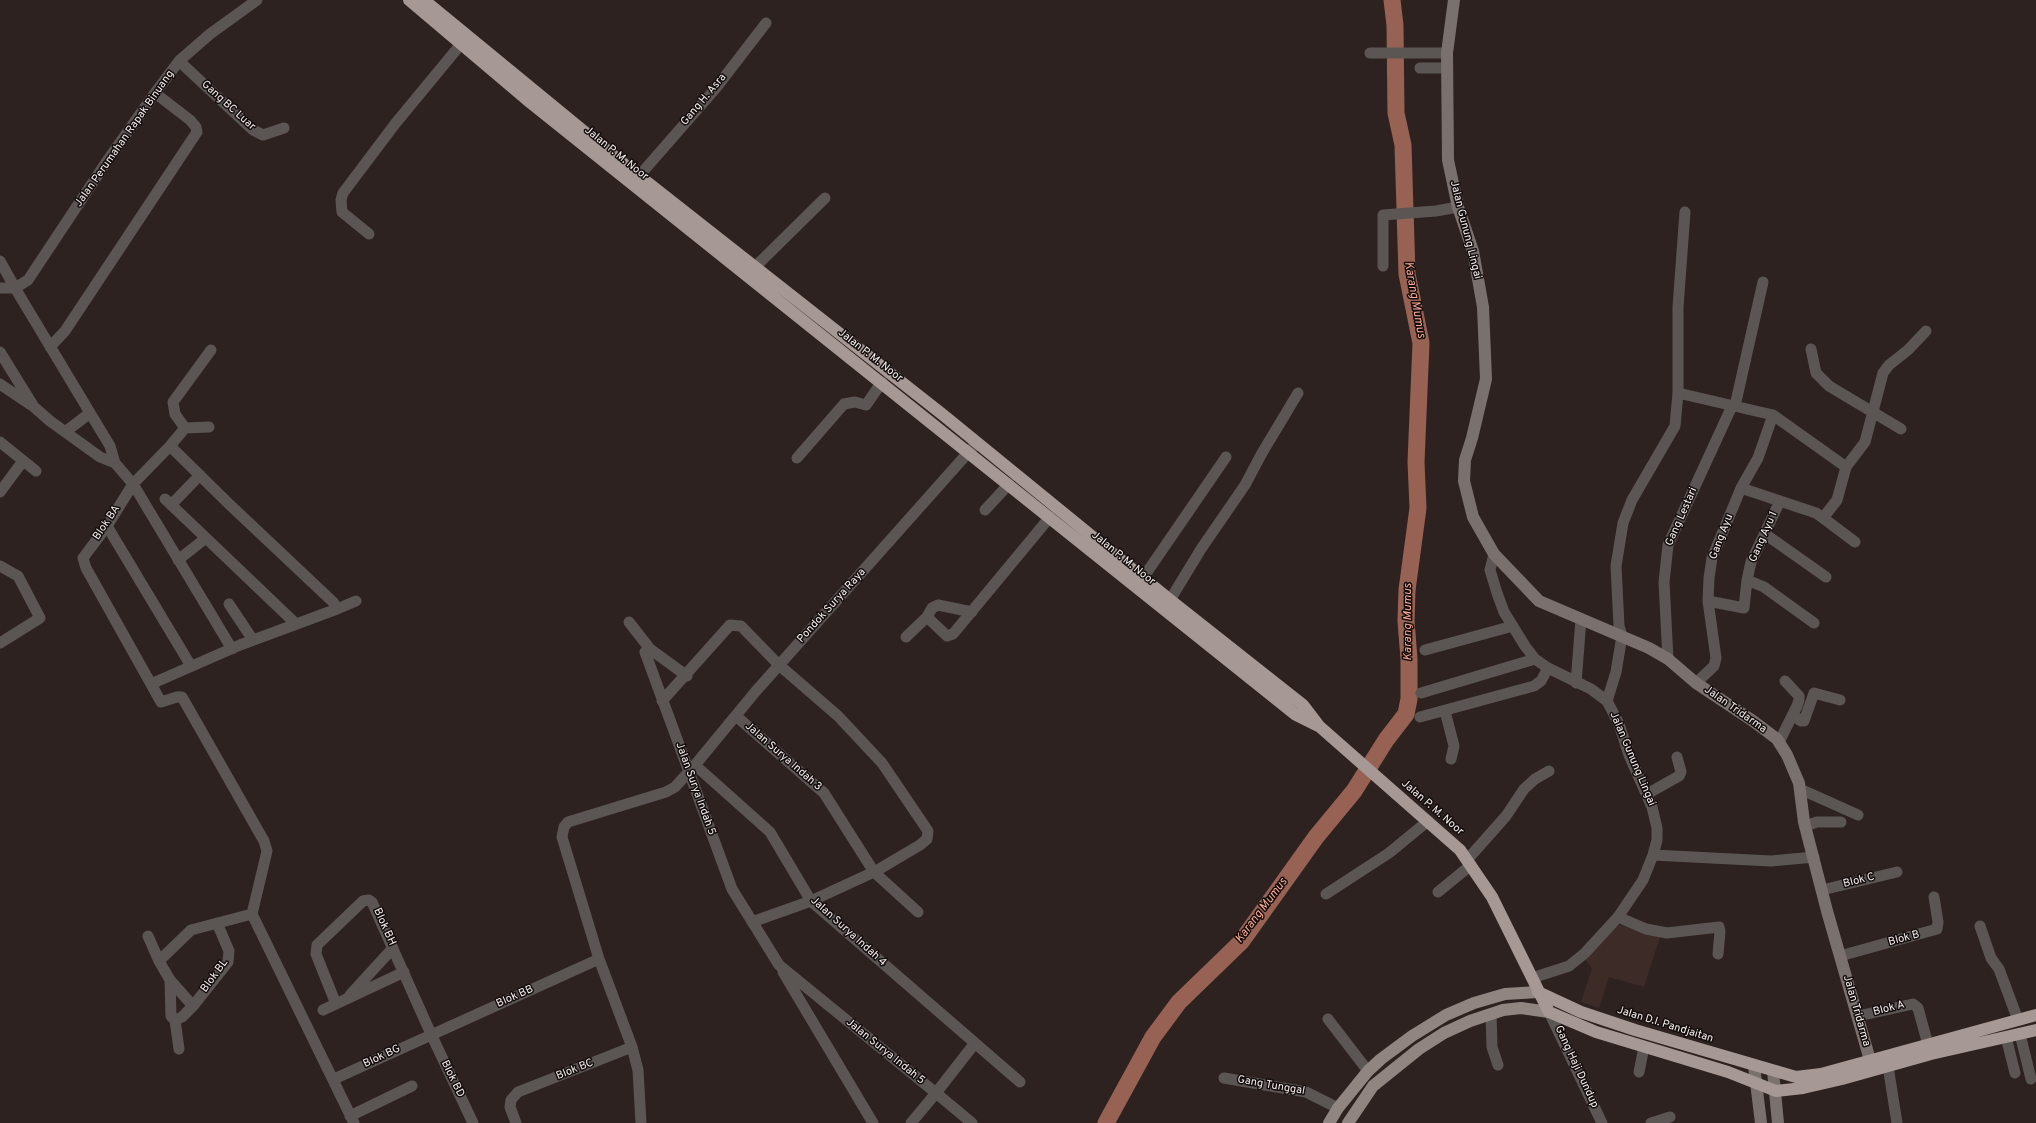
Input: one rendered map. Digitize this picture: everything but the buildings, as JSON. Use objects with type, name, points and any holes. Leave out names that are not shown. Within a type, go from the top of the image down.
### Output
[{"type":"highway","name":"Jalan P. M. Noor","points":[[409,0],[461,44],[482,55],[639,176],[755,272],[882,382],[1050,517],[1170,600],[1303,706],[1319,726],[1352,756],[1455,844],[1492,897],[1549,1012]]},
{"type":"highway","name":"Jalan P. M. Noor","points":[[424,0],[526,99],[977,442],[1139,579],[1296,715],[1319,726]]},
{"type":"highway","name":"Jalan D.I. Pandjaitan","points":[[1538,992],[1580,1012],[1754,1066],[1796,1077],[1821,1074],[1870,1060],[2006,1037],[2036,1030]]},
{"type":"highway","name":"Jalan D.I. Pandjaitan","points":[[1549,1012],[1596,1032],[1728,1072],[1776,1091],[1810,1086],[1888,1066],[1930,1049],[2036,1015]]},
{"type":"main road","name":"Jalan D.I. Pandjaitan","points":[[1329,1123],[1338,1108],[1368,1071],[1412,1036],[1452,1012],[1474,1003],[1505,994],[1538,992]]},
{"type":"main road","name":"Jalan D.I. Pandjaitan","points":[[1348,1123],[1372,1086],[1390,1071],[1444,1033],[1470,1021],[1503,1010],[1521,1008],[1549,1012]]},
{"type":"street","name":"Jalan Perumahan Rapak Binuang","points":[[22,284],[155,93],[179,61],[210,34],[257,0]]},
{"type":"street","name":"Jalan Gunung Lingai","points":[[1454,0],[1447,53],[1448,160],[1458,207],[1473,251],[1483,307],[1486,379],[1472,438],[1465,460],[1464,481],[1473,517],[1494,554],[1487,571],[1513,626],[1525,646],[1535,658],[1548,668],[1591,689],[1607,701],[1619,724],[1629,755],[1647,794],[1657,828],[1657,840],[1653,855],[1643,880],[1618,916],[1585,953],[1569,966],[1532,978]]},
{"type":"street","name":"Gang H. Asra","points":[[639,176],[716,88],[766,23]]},
{"type":"street","points":[[369,234],[342,212],[340,200],[343,193],[395,124],[461,44]]},
{"type":"street","points":[[1373,53],[1447,53]]},
{"type":"street","name":"Gang BC Luar","points":[[179,61],[253,130],[263,134],[284,128]]},
{"type":"street","points":[[1420,68],[1447,68]]},
{"type":"street","points":[[54,343],[65,331],[197,132],[196,127],[190,120],[155,93]]},
{"type":"street","points":[[755,272],[825,198]]},
{"type":"street","points":[[1384,266],[1382,217],[1385,214],[1414,213],[1458,207]]},
{"type":"street","points":[[1607,701],[1616,672],[1622,636],[1619,626],[1616,566],[1623,523],[1632,500],[1675,426],[1678,393],[1678,307],[1685,212]]},
{"type":"street","points":[[0,261],[22,284],[90,413],[110,446],[115,463]]},
{"type":"street","name":"Gang Lestari","points":[[1668,659],[1664,582],[1668,546],[1734,406],[1763,282]]},
{"type":"street","points":[[0,288],[22,284]]},
{"type":"street","points":[[1824,518],[1837,500],[1846,467],[1865,442],[1883,373],[1889,365],[1908,350],[1926,331]]},
{"type":"street","points":[[1811,349],[1812,362],[1819,378],[1829,386],[1901,429]]},
{"type":"street","points":[[209,427],[185,428],[175,414],[173,402],[211,350]]},
{"type":"street","points":[[0,352],[34,407]]},
{"type":"street","points":[[797,458],[844,404],[855,402],[866,405],[882,382]]},
{"type":"street","points":[[0,384],[34,407],[65,432],[100,457],[115,463],[139,478],[181,557],[244,644]]},
{"type":"street","points":[[1170,600],[1245,485],[1262,453],[1298,393]]},
{"type":"street","points":[[1678,393],[1774,415],[1846,467]]},
{"type":"street","points":[[65,432],[90,413]]},
{"type":"street","name":"Gang Ayu","points":[[1696,683],[1715,663],[1708,601],[1712,558],[1741,488],[1758,458],[1774,415]]},
{"type":"street","name":"Blok BA","points":[[151,684],[83,563],[83,558],[107,526],[139,478],[185,428]]},
{"type":"street","points":[[0,442],[36,471]]},
{"type":"street","name":"Pondok Surya Raya","points":[[599,959],[562,836],[564,827],[568,822],[666,792],[675,787],[693,768],[779,665],[977,442]]},
{"type":"street","points":[[170,446],[332,602],[336,609]]},
{"type":"street","points":[[1139,579],[1226,457]]},
{"type":"street","points":[[0,492],[23,461]]},
{"type":"street","points":[[200,475],[168,502],[295,623]]},
{"type":"street","points":[[985,510],[1009,484]]},
{"type":"street","points":[[1741,488],[1816,513],[1855,542]]},
{"type":"street","name":"Gang Ayu 1","points":[[1708,601],[1743,609],[1751,562],[1780,501]]},
{"type":"street","points":[[927,617],[947,636],[953,634],[1050,517]]},
{"type":"street","points":[[107,526],[192,666]]},
{"type":"street","points":[[1765,534],[1826,577]]},
{"type":"street","points":[[181,557],[206,538]]},
{"type":"street","name":"Jalan Tridarma","points":[[1494,554],[1539,601],[1649,648],[1668,659],[1696,683],[1753,721],[1778,742],[1793,767],[1800,789],[1805,826],[1870,1060]]},
{"type":"street","points":[[0,566],[18,576],[40,618],[0,643]]},
{"type":"street","points":[[1747,580],[1764,587],[1814,623]]},
{"type":"street","points":[[356,601],[295,623],[151,684],[160,702],[182,697],[264,841],[267,851],[252,914],[334,1079],[352,1119],[412,1086]]},
{"type":"street","points":[[229,604],[244,644]]},
{"type":"street","points":[[906,637],[927,617],[932,608],[938,605],[972,612]]},
{"type":"street","points":[[1576,683],[1582,619]]},
{"type":"street","points":[[629,622],[650,649],[687,676]]},
{"type":"street","points":[[662,702],[687,676],[730,625],[741,626],[779,665],[838,716],[882,763],[928,831],[927,839],[920,845],[874,872],[811,901],[752,922]]},
{"type":"street","points":[[1425,650],[1513,626]]},
{"type":"street","name":"Jalan Surya Indah 5","points":[[650,649],[645,654],[662,702],[693,768],[732,888],[873,1123]]},
{"type":"street","points":[[1422,693],[1535,658]]},
{"type":"street","points":[[1420,717],[1534,686],[1541,681],[1548,668]]},
{"type":"street","points":[[1778,742],[1793,715],[1799,696],[1785,681]]},
{"type":"street","points":[[1793,715],[1801,721],[1804,721],[1814,693],[1840,700]]},
{"type":"street","points":[[1445,710],[1454,746],[1451,759]]},
{"type":"street","name":"Jalan Surya Indah 3","points":[[736,716],[824,793],[874,872],[918,912]]},
{"type":"street","points":[[1647,794],[1679,776],[1681,772],[1677,757]]},
{"type":"street","name":"Jalan Surya Indah 4","points":[[693,768],[770,832],[811,901],[1020,1082]]},
{"type":"street","points":[[1438,892],[1469,863],[1506,816],[1524,789],[1535,779],[1549,771]]},
{"type":"street","points":[[1800,789],[1858,815]]},
{"type":"street","points":[[1326,894],[1389,853],[1428,821]]},
{"type":"street","points":[[1805,826],[1817,822],[1841,822]]},
{"type":"street","points":[[1653,855],[1771,862],[1814,857]]},
{"type":"street","name":"Blok C","points":[[1822,890],[1897,872]]},
{"type":"street","name":"Blok B","points":[[1840,956],[1937,929],[1938,922],[1934,897]]},
{"type":"street","name":"Blok BH","points":[[336,1004],[316,954],[316,948],[318,942],[366,900],[372,902],[431,1034]]},
{"type":"street","points":[[159,961],[192,930],[252,914]]},
{"type":"street","points":[[1618,916],[1646,929],[1667,933],[1719,927],[1718,954]]},
{"type":"street","name":"Blok BL","points":[[175,1020],[182,1017],[193,1006],[228,962],[229,951],[218,923]]},
{"type":"street","points":[[1980,926],[1991,958],[1999,969],[2018,1020]]},
{"type":"street","name":"Blok BL","points":[[148,936],[159,961],[170,980],[193,1006]]},
{"type":"street","points":[[347,999],[393,948]]},
{"type":"street","points":[[599,959],[632,1047],[638,1070],[641,1123]]},
{"type":"street","name":"Blok BB","points":[[431,1034],[599,959]]},
{"type":"street","name":"Jalan Surya Indah 5","points":[[779,965],[936,1093]]},
{"type":"street","points":[[323,1010],[404,972]]},
{"type":"street","name":"Blok BL","points":[[170,980],[172,1016],[175,1020],[178,1049]]},
{"type":"street","name":"Blok A","points":[[1858,1016],[1909,1004],[1918,1008],[1930,1049]]},
{"type":"street","name":"Gang Haji Dundup","points":[[1549,1012],[1600,1122]]},
{"type":"street","points":[[1491,1014],[1492,1047],[1498,1065]]},
{"type":"street","points":[[1328,1018],[1368,1071]]},
{"type":"street","name":"Blok BG","points":[[334,1079],[431,1034]]},
{"type":"street","name":"Blok BD","points":[[431,1034],[474,1123]]},
{"type":"street","points":[[2020,1034],[2031,1079]]},
{"type":"street","points":[[2006,1037],[2015,1073]]},
{"type":"street","name":"Jalan Surya Indah 5","points":[[911,1123],[975,1044]]},
{"type":"street","name":"Blok BC","points":[[516,1123],[510,1107],[511,1100],[518,1092],[632,1047]]},
{"type":"street","points":[[1639,1072],[1644,1047]]},
{"type":"street","points":[[1754,1066],[1761,1123]]},
{"type":"street","points":[[1888,1066],[1897,1123]]},
{"type":"street","points":[[1773,1071],[1778,1123]]},
{"type":"street","name":"Gang Tunggal","points":[[1224,1078],[1306,1092],[1338,1108]]},
{"type":"street","points":[[936,1093],[972,1123]]},
{"type":"street","points":[[1651,1123],[1670,1117]]},
{"type":"shaded area","points":[[1614,923],[1660,937],[1644,987],[1609,977],[1599,1008],[1581,1002],[1592,968],[1584,958]]},
{"type":"waterway","name":"Karang Mumus","points":[[1106,1123],[1153,1037],[1179,1002],[1241,942],[1316,837],[1354,791],[1386,740],[1406,714],[1409,699],[1409,659],[1406,621],[1407,590],[1418,508],[1416,462],[1421,343],[1407,274],[1403,145],[1396,113],[1395,25],[1392,0]]}]
